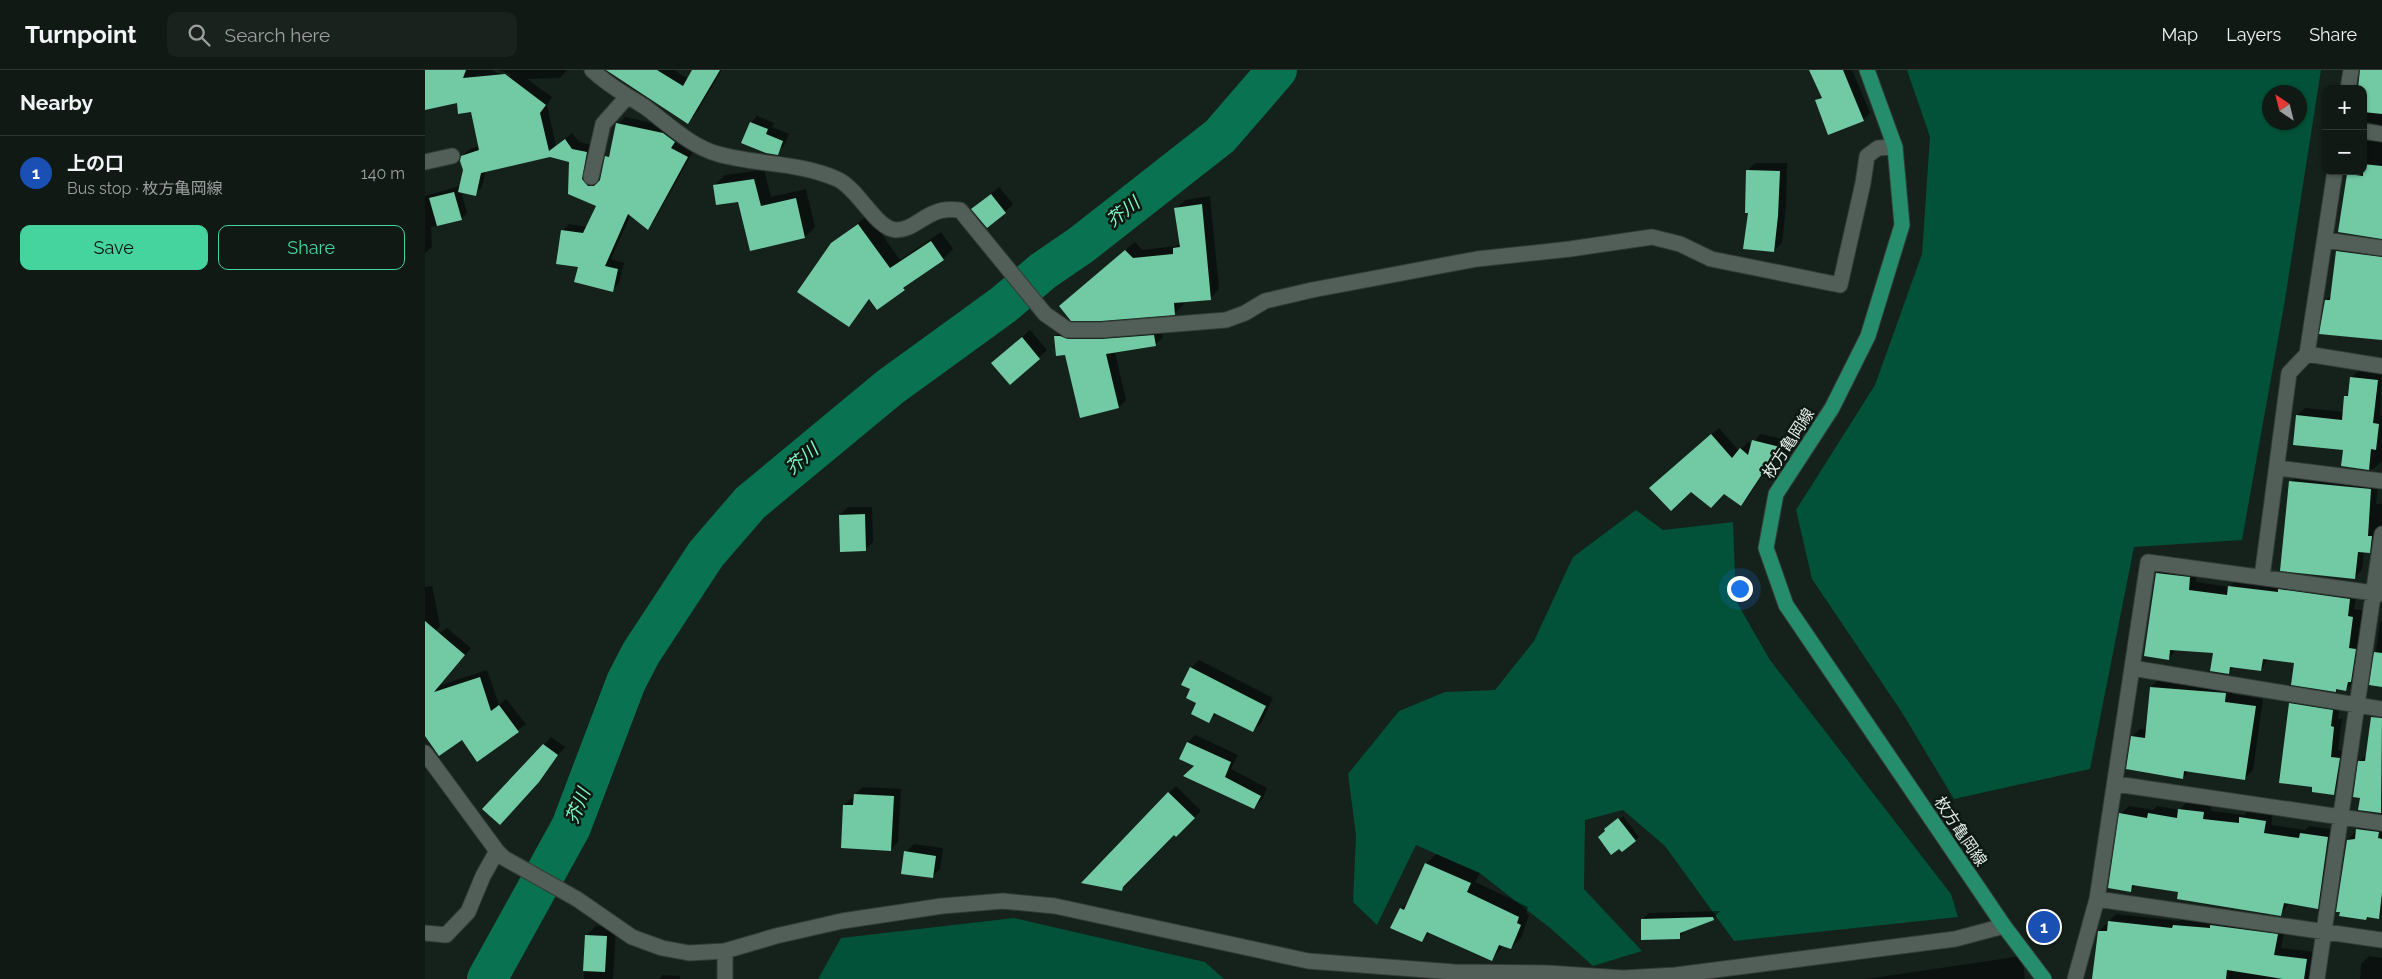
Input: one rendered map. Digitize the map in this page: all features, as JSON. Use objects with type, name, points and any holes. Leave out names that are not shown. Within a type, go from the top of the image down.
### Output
[{"type":"main road","name":"枚方亀岡線","points":[[1867,70],[1895,147],[1902,225],[1868,336],[1832,408],[1776,494],[1766,548],[1787,606],[2004,926],[2044,979]]},
{"type":"street","points":[[593,70],[609,86],[697,146],[719,154],[812,170],[839,180],[860,196],[883,226],[896,230],[915,225],[933,213],[945,209],[960,210],[1045,314],[1068,330],[1101,330],[1226,320],[1245,313],[1265,301],[1312,290],[1477,259],[1570,249],[1652,237],[1680,244],[1711,259],[1840,285],[1863,184],[1867,156],[1878,148],[1895,147]]},
{"type":"street","points":[[2349,85],[2351,70]]},
{"type":"street","points":[[591,177],[603,124],[627,97]]},
{"type":"street","points":[[2367,132],[2382,134]]},
{"type":"street","points":[[425,162],[452,156]]},
{"type":"street","points":[[2262,577],[2278,468],[2289,373],[2307,354],[2334,175]]},
{"type":"street","points":[[2325,240],[2382,248]]},
{"type":"street","points":[[2307,354],[2382,366]]},
{"type":"street","points":[[2278,468],[2382,481]]},
{"type":"street","points":[[2317,979],[2357,706],[2377,593],[2382,534]]},
{"type":"street","points":[[2075,979],[2097,899],[2148,562],[2377,593]]},
{"type":"street","points":[[2132,668],[2382,709]]},
{"type":"street","points":[[425,753],[501,854],[577,899],[632,937],[662,948],[689,953],[725,951],[776,936],[842,921],[942,906],[1003,901],[1055,906],[1307,961],[1454,972],[1547,973],[1623,978],[1676,975],[1955,939],[2004,926]]},
{"type":"street","points":[[2115,784],[2382,824]]},
{"type":"street","points":[[425,932],[446,935],[467,912],[483,876],[501,854]]},
{"type":"street","points":[[2097,899],[2382,940]]},
{"type":"street","points":[[725,951],[725,979]]},
{"type":"green space","points":[[1907,70],[2321,70],[2284,306],[2242,540],[2134,547],[2090,769],[1954,799],[1901,711],[1812,579],[1796,510],[1875,385],[1922,254],[1930,137]]},
{"type":"green space","points":[[1636,510],[1663,530],[1733,522],[1736,601],[1770,660],[1951,894],[1958,917],[1734,941],[1665,846],[1623,810],[1585,820],[1584,889],[1642,951],[1593,966],[1550,928],[1481,874],[1416,845],[1377,925],[1353,902],[1356,835],[1348,774],[1399,711],[1445,692],[1495,690],[1534,641],[1573,557]]},
{"type":"green space","points":[[1014,918],[1205,962],[1224,979],[818,979],[841,938]]},
{"type":"building","points":[[425,70],[466,70],[463,78],[505,74],[546,105],[540,113],[549,151],[565,139],[572,149],[587,152],[582,179],[588,186],[594,186],[600,180],[605,156],[609,157],[616,123],[663,133],[675,142],[671,148],[688,157],[648,230],[628,214],[605,266],[618,269],[613,292],[574,282],[578,267],[556,264],[561,230],[583,233],[596,206],[568,194],[569,162],[550,157],[481,173],[476,196],[458,192],[463,170],[460,161],[461,156],[479,150],[471,112],[458,114],[457,103],[425,110]]},
{"type":"building","points":[[606,70],[657,70],[683,86],[692,70],[720,70],[688,124]]},
{"type":"building","points":[[1809,70],[1843,70],[1864,121],[1828,135],[1815,100],[1822,98]]},
{"type":"building","points":[[2360,70],[2382,70],[2382,114],[2367,112],[2367,85],[2358,85]]},
{"type":"building","points":[[750,122],[768,129],[766,134],[783,141],[778,155],[766,153],[741,143]]},
{"type":"building","points":[[2367,164],[2382,166],[2382,239],[2338,232],[2347,175],[2367,175]]},
{"type":"building","points":[[1746,170],[1780,171],[1774,252],[1743,249],[1748,213],[1745,213]]},
{"type":"building","points":[[754,179],[761,206],[796,198],[805,238],[750,251],[738,202],[716,205],[713,185]]},
{"type":"building","points":[[454,192],[462,220],[437,226],[429,198]]},
{"type":"building","points":[[991,194],[1006,213],[987,228],[971,209]]},
{"type":"building","points":[[1202,204],[1211,300],[1174,303],[1175,315],[1101,321],[1071,321],[1059,306],[1125,250],[1133,258],[1173,254],[1173,248],[1180,247],[1174,208]]},
{"type":"building","points":[[858,224],[890,268],[931,241],[944,260],[903,288],[905,290],[877,310],[869,299],[849,327],[797,292],[831,243]]},
{"type":"building","points":[[2336,251],[2382,257],[2382,340],[2319,334],[2325,300],[2330,300]]},
{"type":"building","points":[[1154,335],[1156,346],[1106,354],[1119,408],[1080,418],[1065,355],[1056,356],[1054,336],[1068,339],[1101,339]]},
{"type":"building","points":[[1022,337],[1040,359],[1010,385],[991,363]]},
{"type":"building","points":[[2350,377],[2378,380],[2373,423],[2379,424],[2376,450],[2371,449],[2369,470],[2341,466],[2343,450],[2293,445],[2296,415],[2342,420],[2344,396],[2348,396]]},
{"type":"building","points":[[1711,434],[1732,458],[1740,448],[1748,455],[1752,440],[1780,447],[1741,506],[1724,494],[1711,508],[1691,492],[1671,511],[1649,488]]},
{"type":"building","points":[[2289,481],[2371,489],[2368,536],[2372,536],[2370,553],[2358,552],[2355,579],[2280,571]]},
{"type":"building","points":[[865,514],[866,551],[840,552],[839,515]]},
{"type":"building","points":[[2156,573],[2190,577],[2189,590],[2227,595],[2228,586],[2278,592],[2278,589],[2350,599],[2348,616],[2353,617],[2349,648],[2356,649],[2351,682],[2348,682],[2346,691],[2336,689],[2336,692],[2291,685],[2294,663],[2263,659],[2261,671],[2230,667],[2229,674],[2210,671],[2213,653],[2170,650],[2169,660],[2144,656]]},
{"type":"building","points":[[425,621],[465,655],[434,692],[480,677],[491,711],[499,705],[519,732],[477,762],[462,740],[439,756],[425,736]]},
{"type":"building","points":[[2374,652],[2382,653],[2382,687],[2369,685]]},
{"type":"building","points":[[1190,667],[1266,706],[1253,732],[1214,713],[1209,723],[1191,714],[1196,703],[1186,698],[1190,689],[1181,685]]},
{"type":"building","points":[[2150,687],[2226,693],[2225,702],[2256,706],[2245,780],[2184,771],[2183,779],[2126,769],[2131,736],[2145,738]]},
{"type":"building","points":[[2289,703],[2333,710],[2331,726],[2334,727],[2331,757],[2340,758],[2334,795],[2312,792],[2312,787],[2279,783]]},
{"type":"building","points":[[2371,717],[2382,718],[2381,813],[2358,810],[2360,798],[2353,797],[2358,761],[2365,761]]},
{"type":"building","points":[[1187,742],[1231,762],[1225,777],[1261,796],[1254,809],[1183,776],[1194,766],[1179,759]]},
{"type":"building","points":[[543,744],[558,755],[539,782],[500,825],[482,809]]},
{"type":"building","points":[[1168,792],[1195,818],[1176,837],[1174,835],[1123,887],[1122,891],[1081,883]]},
{"type":"building","points":[[854,794],[894,796],[891,851],[841,848],[843,805],[853,805]]},
{"type":"building","points":[[2178,809],[2204,812],[2203,819],[2239,823],[2239,817],[2266,821],[2264,833],[2299,838],[2300,833],[2328,837],[2318,909],[2284,903],[2281,916],[2177,899],[2178,892],[2132,885],[2131,892],[2108,888],[2119,813],[2147,818],[2148,813],[2177,818]]},
{"type":"building","points":[[1618,818],[1636,841],[1622,852],[1619,849],[1611,855],[1598,837],[1605,831],[1604,829]]},
{"type":"building","points":[[2356,829],[2379,832],[2378,838],[2382,839],[2382,893],[2379,919],[2367,917],[2366,920],[2339,916],[2340,912],[2336,912],[2347,840],[2355,839]]},
{"type":"building","points":[[904,851],[936,856],[933,878],[901,874]]},
{"type":"building","points":[[1425,863],[1471,883],[1467,892],[1519,917],[1517,923],[1521,925],[1511,949],[1499,945],[1492,961],[1427,932],[1422,942],[1390,928],[1400,908],[1404,910]]},
{"type":"building","points":[[1713,917],[1714,920],[1680,933],[1680,939],[1641,940],[1641,919]]},
{"type":"building","points":[[2108,921],[2172,928],[2173,925],[2210,928],[2210,925],[2278,934],[2274,955],[2307,959],[2304,979],[2283,979],[2227,970],[2226,979],[2092,979],[2098,931],[2107,931]]},
{"type":"building","points":[[585,935],[607,936],[605,972],[583,971]]},
{"type":"waterway","name":"芥川","points":[[487,979],[571,827],[626,682],[641,653],[706,554],[750,503],[890,387],[1003,305],[1043,271],[1081,245],[1220,136],[1277,70]]},
{"type":"place","name":"上の口","points":[[2044,927]]}]
